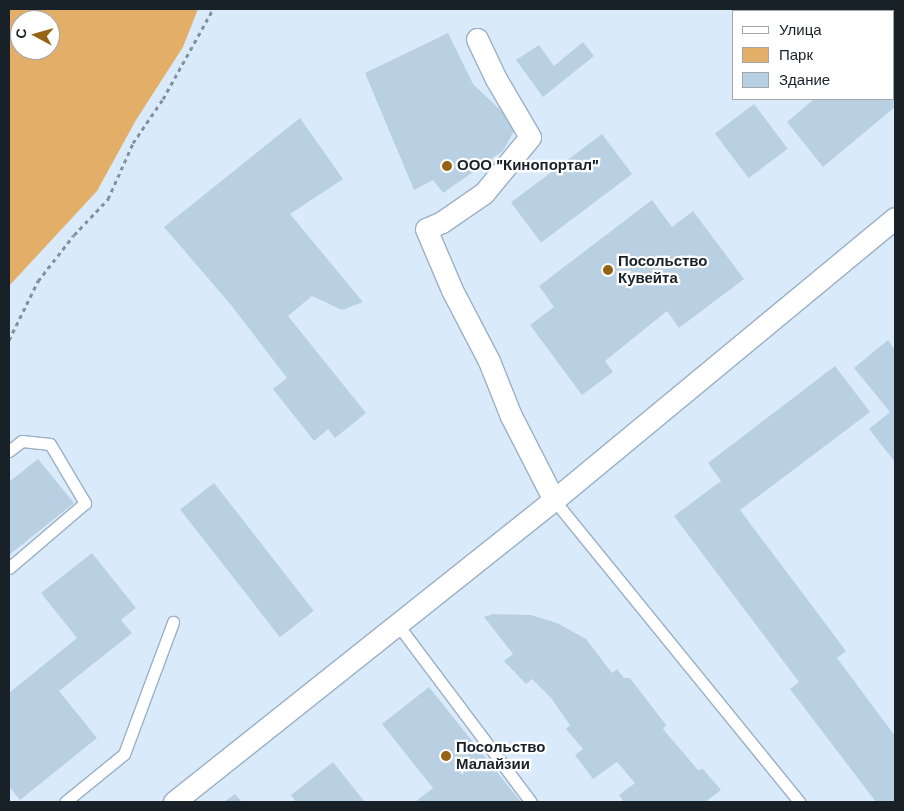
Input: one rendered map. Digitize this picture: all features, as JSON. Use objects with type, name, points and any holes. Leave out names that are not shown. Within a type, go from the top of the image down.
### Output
[{"type":"street","points":[[477,39],[496,79],[530,137],[484,193],[442,222],[426,229],[452,290],[489,361],[511,416],[554,500]]},
{"type":"street","points":[[174,802],[554,500],[895,218]]},
{"type":"lane","points":[[9,452],[22,441],[50,444],[85,503],[9,568]]},
{"type":"lane","points":[[554,500],[799,802]]},
{"type":"lane","points":[[65,802],[124,754],[173,622]]},
{"type":"lane","points":[[398,625],[531,802]]},
{"type":"path","points":[[9,340],[38,281],[74,235],[108,200],[133,143],[163,99],[213,9]]},
{"type":"green space","points":[[9,9],[198,9],[183,47],[136,120],[97,191],[9,286]]},
{"type":"building","points":[[790,9],[853,9],[853,10]]},
{"type":"building","points":[[448,33],[473,84],[517,126],[503,151],[443,193],[433,180],[414,190],[365,73]]},
{"type":"building","points":[[583,42],[594,56],[543,97],[516,60],[539,45],[554,66]]},
{"type":"building","points":[[894,58],[895,60],[894,89]]},
{"type":"building","points":[[894,94],[895,96],[895,107],[823,167],[787,122],[813,100],[894,100]]},
{"type":"building","points":[[754,104],[788,149],[749,178],[715,133]]},
{"type":"building","points":[[300,118],[343,179],[290,214],[363,302],[342,310],[312,296],[288,316],[366,413],[335,438],[328,429],[314,441],[273,389],[287,378],[231,305],[164,227]]},
{"type":"building","points":[[602,134],[632,174],[541,243],[511,203]]},
{"type":"building","points":[[652,200],[672,227],[693,211],[744,279],[679,328],[667,311],[605,361],[613,372],[582,395],[530,325],[554,307],[539,286]]},
{"type":"building","points":[[888,340],[895,350],[895,462],[869,429],[890,412],[854,368]]},
{"type":"building","points":[[835,366],[870,412],[740,510],[846,651],[837,658],[895,736],[895,802],[876,802],[790,689],[799,682],[674,516],[721,481],[708,463]]},
{"type":"building","points":[[38,459],[74,503],[9,555],[9,482]]},
{"type":"building","points":[[214,483],[314,611],[280,637],[180,509]]},
{"type":"building","points":[[92,553],[136,608],[121,620],[132,633],[59,691],[97,738],[20,800],[9,786],[9,693],[77,638],[41,593]]},
{"type":"building","points":[[493,614],[531,615],[557,623],[586,639],[612,673],[617,669],[624,678],[630,678],[666,725],[663,729],[698,770],[703,769],[721,790],[705,802],[624,802],[619,795],[635,783],[617,762],[593,779],[575,755],[583,749],[566,729],[570,725],[551,698],[532,679],[526,684],[504,661],[513,654],[484,617]]},
{"type":"building","name":"Посольство Малайзии","points":[[429,687],[521,802],[415,802],[433,788],[382,724]]},
{"type":"building","points":[[333,762],[365,802],[296,802],[291,795]]},
{"type":"building","points":[[235,794],[242,802],[224,802]]},
{"type":"place","name":"ООО \"Кинопортал\"","points":[[447,166]]},
{"type":"place","name":"Посольство Кувейта","points":[[608,270]]},
{"type":"place","name":"Посольство Малайзии","points":[[446,756]]}]
